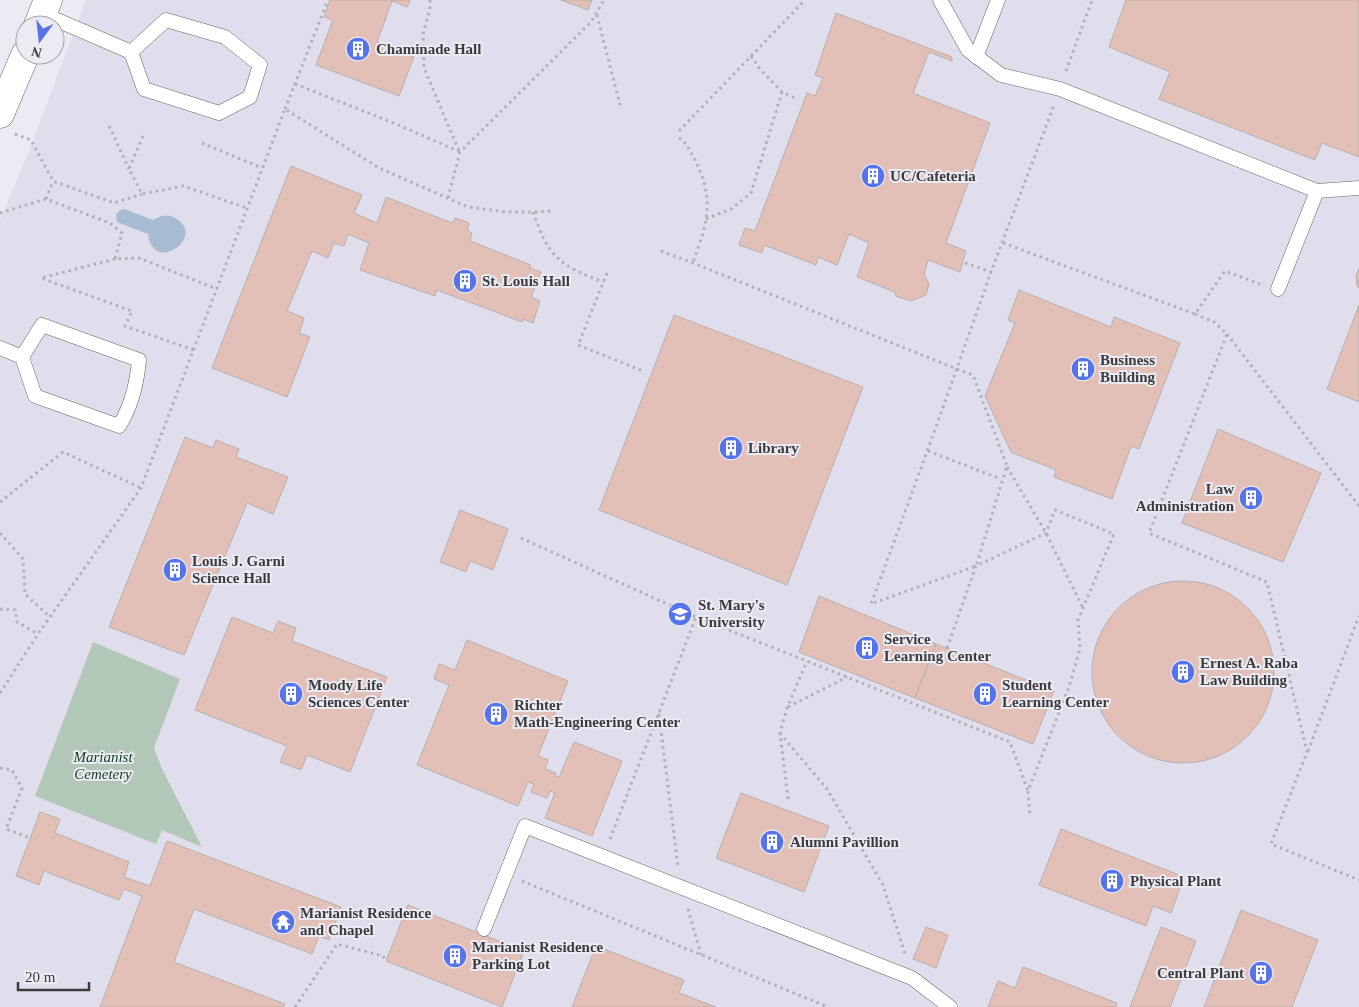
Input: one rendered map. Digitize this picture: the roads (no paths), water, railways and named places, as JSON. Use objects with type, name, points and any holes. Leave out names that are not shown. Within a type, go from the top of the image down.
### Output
[{"type":"street","points":[[4,123],[22,65]]},
{"type":"lane","points":[[940,0],[968,50],[976,58],[1001,75],[1060,89],[1317,191],[1359,188]]},
{"type":"lane","points":[[976,58],[998,0]]},
{"type":"lane","points":[[43,13],[131,52],[144,89],[219,113],[250,97],[260,65],[225,37],[166,20],[131,52]]},
{"type":"lane","points":[[1278,288],[1317,191]]},
{"type":"lane","points":[[0,348],[22,357],[35,396],[118,426],[126,416],[138,377],[139,360],[42,325],[22,357]]},
{"type":"lane","points":[[484,929],[526,826],[912,978],[950,1007]]},
{"type":"water","points":[[124,209],[153,220],[158,217],[172,216],[184,226],[185,234],[182,242],[176,249],[159,252],[152,246],[148,234],[117,222],[116,214]]},
{"type":"place","name":"Chaminade Hall","points":[[358,49]]},
{"type":"place","name":"UC/Cafeteria","points":[[873,176]]},
{"type":"place","name":"St. Louis Hall","points":[[465,281]]},
{"type":"place","name":"Business Building","points":[[1083,369]]},
{"type":"place","name":"Library","points":[[731,448]]},
{"type":"place","name":"Law Administration","points":[[1251,498]]},
{"type":"place","name":"Louis J. Garni Science Hall","points":[[175,570]]},
{"type":"place","name":"St. Mary's University","points":[[680,614]]},
{"type":"place","name":"Service Learning Center","points":[[867,648]]},
{"type":"place","name":"Ernest A. Raba Law Building","points":[[1183,672]]},
{"type":"place","name":"Moody Life Sciences Center","points":[[291,694]]},
{"type":"place","name":"Student Learning Center","points":[[985,694]]},
{"type":"place","name":"Richter Math-Engineering Center","points":[[496,714]]},
{"type":"place","name":"Alumni Pavillion","points":[[772,842]]},
{"type":"place","name":"Physical Plant","points":[[1112,881]]},
{"type":"place","name":"Marianist Residence and Chapel","points":[[283,922]]},
{"type":"place","name":"Marianist Residence Parking Lot","points":[[455,956]]},
{"type":"place","name":"Central Plant","points":[[1261,973]]},
{"type":"park label","name":"Marianist Cemetery","points":[[103,766]]}]
